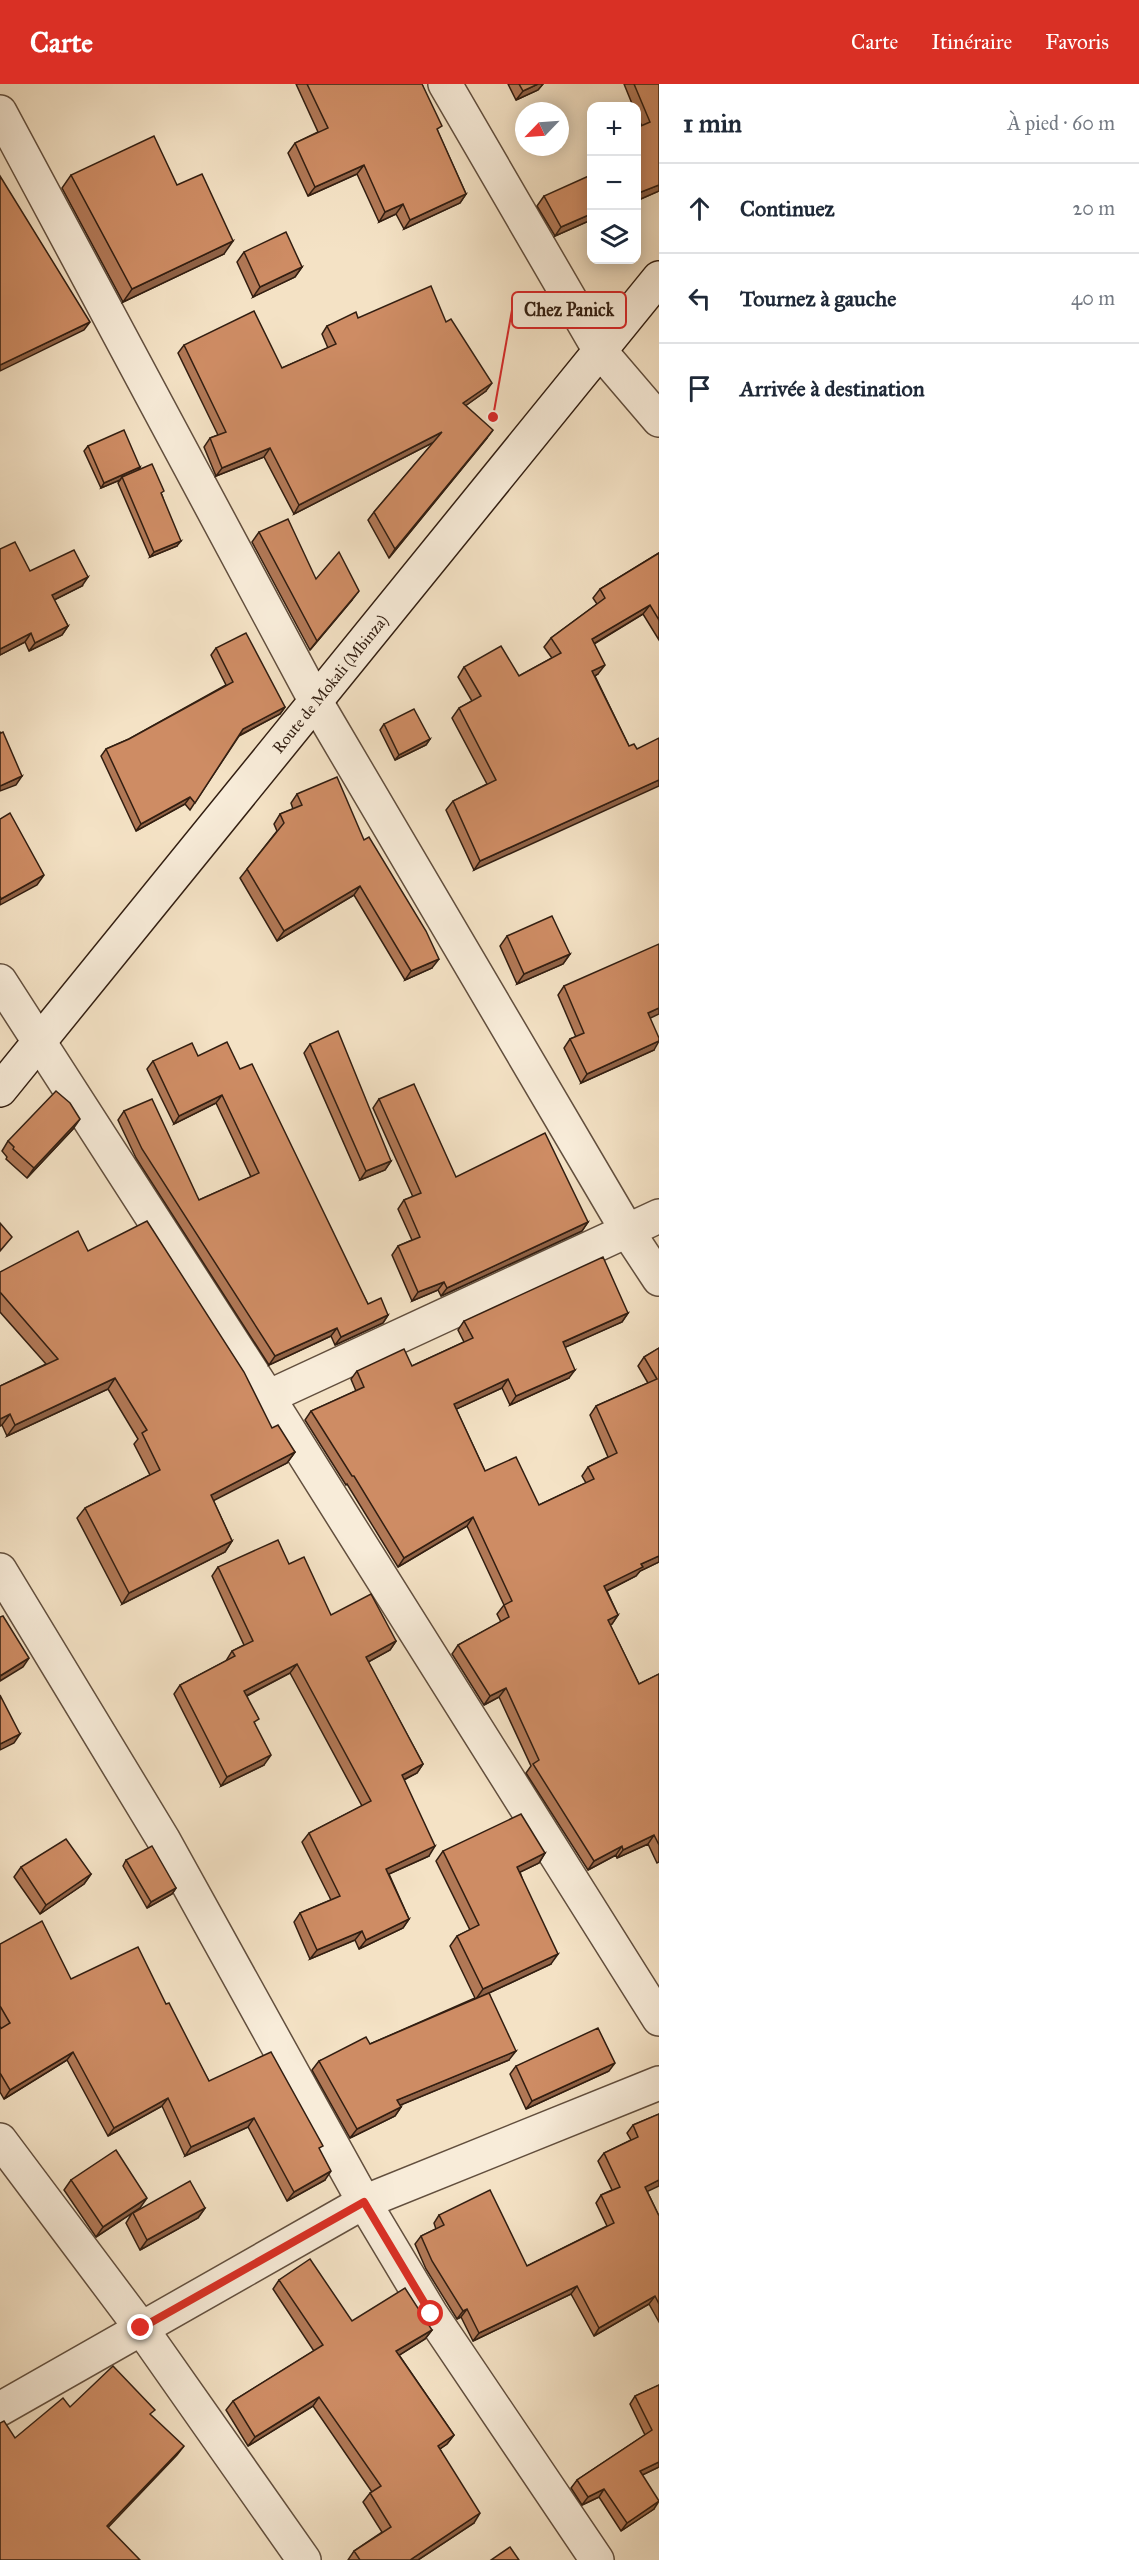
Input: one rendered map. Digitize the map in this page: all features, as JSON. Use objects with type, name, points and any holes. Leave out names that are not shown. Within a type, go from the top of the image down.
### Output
[{"type":"street","points":[[445,84],[600,351],[659,420]]},
{"type":"street","points":[[0,112],[316,702],[628,1232],[659,1280]]},
{"type":"street","name":"Route de Mokali (Mbinza)","points":[[0,1090],[659,278]]},
{"type":"street","points":[[0,981],[268,1397],[659,2019]]},
{"type":"street","points":[[268,1397],[659,1216]]},
{"type":"street","points":[[0,1570],[163,1839],[364,2202],[431,2314],[597,2560]]},
{"type":"street","points":[[0,2409],[364,2202],[659,2083]]},
{"type":"street","points":[[0,2140],[141,2328],[304,2560]]},
{"type":"building","points":[[307,84],[422,84],[442,126],[437,129],[466,194],[410,220],[403,204],[385,212],[364,165],[315,187],[295,143],[328,128]]},
{"type":"building","points":[[519,84],[538,84],[523,91]]},
{"type":"building","points":[[634,84],[659,84],[659,185],[641,192],[641,126],[650,122]]},
{"type":"building","points":[[154,136],[177,185],[202,174],[233,241],[132,289],[71,175]]},
{"type":"building","points":[[0,176],[90,322],[0,365]]},
{"type":"building","points":[[587,177],[587,216],[561,227],[544,196]]},
{"type":"building","points":[[286,232],[302,267],[260,287],[244,252]]},
{"type":"building","points":[[431,286],[446,322],[451,319],[492,383],[463,403],[493,430],[395,549],[374,512],[442,432],[299,505],[270,448],[222,468],[210,438],[226,432],[184,345],[254,311],[282,368],[336,344],[327,326],[356,312],[358,318]]},
{"type":"building","points":[[124,430],[140,467],[104,483],[88,446]]},
{"type":"building","points":[[152,464],[181,541],[154,552],[122,477]]},
{"type":"building","points":[[288,519],[316,579],[339,552],[359,591],[317,641],[259,532]]},
{"type":"building","points":[[15,542],[30,571],[74,550],[88,577],[52,595],[68,626],[35,643],[31,633],[0,649],[0,549]]},
{"type":"building","points":[[659,553],[659,620],[650,605],[592,639],[605,665],[592,671],[629,746],[634,744],[637,749],[659,738],[659,780],[480,861],[453,801],[496,780],[459,708],[481,696],[464,667],[501,646],[519,676],[561,653],[551,638],[605,598],[600,589]]},
{"type":"building","points":[[246,633],[285,707],[243,729],[195,803],[190,797],[141,824],[106,749],[129,739],[233,682],[216,648]]},
{"type":"building","points":[[414,709],[430,739],[399,755],[384,724]]},
{"type":"building","points":[[0,732],[3,732],[22,776],[0,786]]},
{"type":"building","points":[[337,777],[364,840],[369,837],[426,931],[439,959],[411,971],[360,886],[284,931],[247,869],[284,823],[280,814],[302,805],[297,794]]},
{"type":"building","points":[[10,813],[44,875],[1,899],[0,819]]},
{"type":"building","points":[[552,916],[570,954],[524,974],[507,936]]},
{"type":"building","points":[[659,944],[659,1008],[648,1013],[659,1041],[587,1074],[570,1039],[584,1033],[564,986]]},
{"type":"building","points":[[338,1031],[391,1161],[366,1171],[310,1044]]},
{"type":"building","points":[[227,1042],[240,1069],[252,1064],[368,1304],[381,1298],[388,1315],[341,1337],[337,1328],[275,1356],[142,1149],[124,1111],[152,1099],[199,1200],[259,1173],[222,1095],[179,1116],[153,1061],[192,1043],[198,1056]]},
{"type":"building","points":[[414,1084],[456,1177],[545,1133],[588,1222],[447,1288],[444,1282],[418,1292],[398,1246],[420,1237],[404,1200],[421,1193],[379,1099]]},
{"type":"building","points":[[56,1091],[70,1103],[80,1119],[34,1168],[13,1149],[14,1147],[8,1141]]},
{"type":"building","points":[[147,1221],[244,1372],[272,1428],[278,1425],[295,1452],[211,1495],[232,1541],[129,1593],[85,1508],[160,1470],[142,1433],[147,1430],[115,1378],[15,1425],[10,1414],[0,1419],[0,1386],[58,1359],[0,1292],[0,1272],[78,1231],[88,1251]]},
{"type":"building","points":[[0,1223],[12,1237],[0,1251]]},
{"type":"building","points":[[603,1257],[628,1313],[563,1342],[575,1370],[516,1396],[508,1379],[454,1404],[485,1471],[516,1457],[539,1505],[594,1479],[588,1467],[617,1453],[596,1406],[657,1379],[644,1357],[659,1348],[659,1556],[641,1564],[643,1567],[604,1586],[618,1615],[608,1620],[639,1684],[659,1674],[659,1845],[654,1835],[623,1850],[622,1846],[594,1861],[533,1764],[539,1760],[506,1688],[490,1696],[458,1645],[509,1617],[504,1605],[512,1601],[473,1517],[404,1558],[311,1411],[364,1387],[357,1371],[404,1349],[412,1366],[473,1338],[464,1321]]},
{"type":"building","points":[[278,1540],[289,1564],[304,1557],[331,1615],[371,1594],[396,1641],[366,1657],[423,1764],[402,1775],[435,1846],[386,1869],[409,1919],[366,1940],[362,1931],[317,1950],[300,1913],[340,1896],[309,1833],[371,1801],[297,1664],[244,1691],[259,1719],[254,1722],[271,1755],[227,1777],[180,1685],[235,1656],[232,1651],[253,1641],[218,1567]]},
{"type":"building","points":[[3,1616],[29,1658],[0,1676],[0,1617]]},
{"type":"building","points":[[0,1695],[20,1734],[0,1744]]},
{"type":"building","points":[[521,1814],[545,1853],[517,1867],[558,1954],[483,1989],[457,1936],[479,1925],[443,1851]]},
{"type":"building","points":[[66,1839],[91,1874],[46,1905],[21,1867]]},
{"type":"building","points":[[152,1846],[176,1888],[151,1902],[126,1860]]},
{"type":"building","points":[[42,1921],[71,1979],[138,1947],[166,2004],[169,2003],[209,2081],[271,2052],[323,2146],[319,2148],[331,2171],[294,2192],[254,2118],[191,2147],[168,2098],[114,2128],[73,2052],[10,2090],[0,2073],[0,2029],[10,2023],[0,2006],[0,1944]]},
{"type":"building","points":[[489,1993],[516,2051],[397,2100],[401,2107],[357,2129],[319,2061],[366,2037],[370,2044]]},
{"type":"building","points":[[598,2028],[615,2063],[532,2101],[516,2066]]},
{"type":"building","points":[[659,2114],[659,2180],[645,2187],[659,2216],[659,2304],[655,2296],[599,2328],[577,2286],[479,2333],[467,2309],[463,2311],[432,2261],[421,2236],[444,2225],[439,2215],[490,2190],[527,2266],[614,2223],[601,2195],[620,2187],[604,2153],[638,2137],[633,2125]]},
{"type":"building","points":[[116,2150],[147,2198],[103,2227],[71,2180]]},
{"type":"building","points":[[190,2181],[205,2208],[147,2240],[133,2213]]},
{"type":"building","points":[[310,2259],[352,2321],[405,2288],[432,2330],[396,2351],[454,2435],[438,2446],[480,2513],[410,2560],[360,2560],[354,2551],[391,2527],[370,2493],[381,2486],[319,2397],[255,2437],[233,2401],[323,2345],[279,2280]]},
{"type":"building","points":[[113,2366],[155,2410],[150,2414],[184,2446],[107,2526],[140,2560],[0,2560],[0,2423],[4,2421],[15,2438],[63,2398],[70,2407]]},
{"type":"building","points":[[659,2385],[659,2462],[640,2471],[659,2501],[627,2523],[604,2489],[588,2497],[577,2480],[652,2430],[635,2396]]},
{"type":"building","points":[[510,2547],[519,2560],[491,2560]]},
{"type":"place","name":"Chez Panick","points":[[493,417]]},
{"type":"route","points":[[141,2328],[364,2202],[431,2314]]}]
